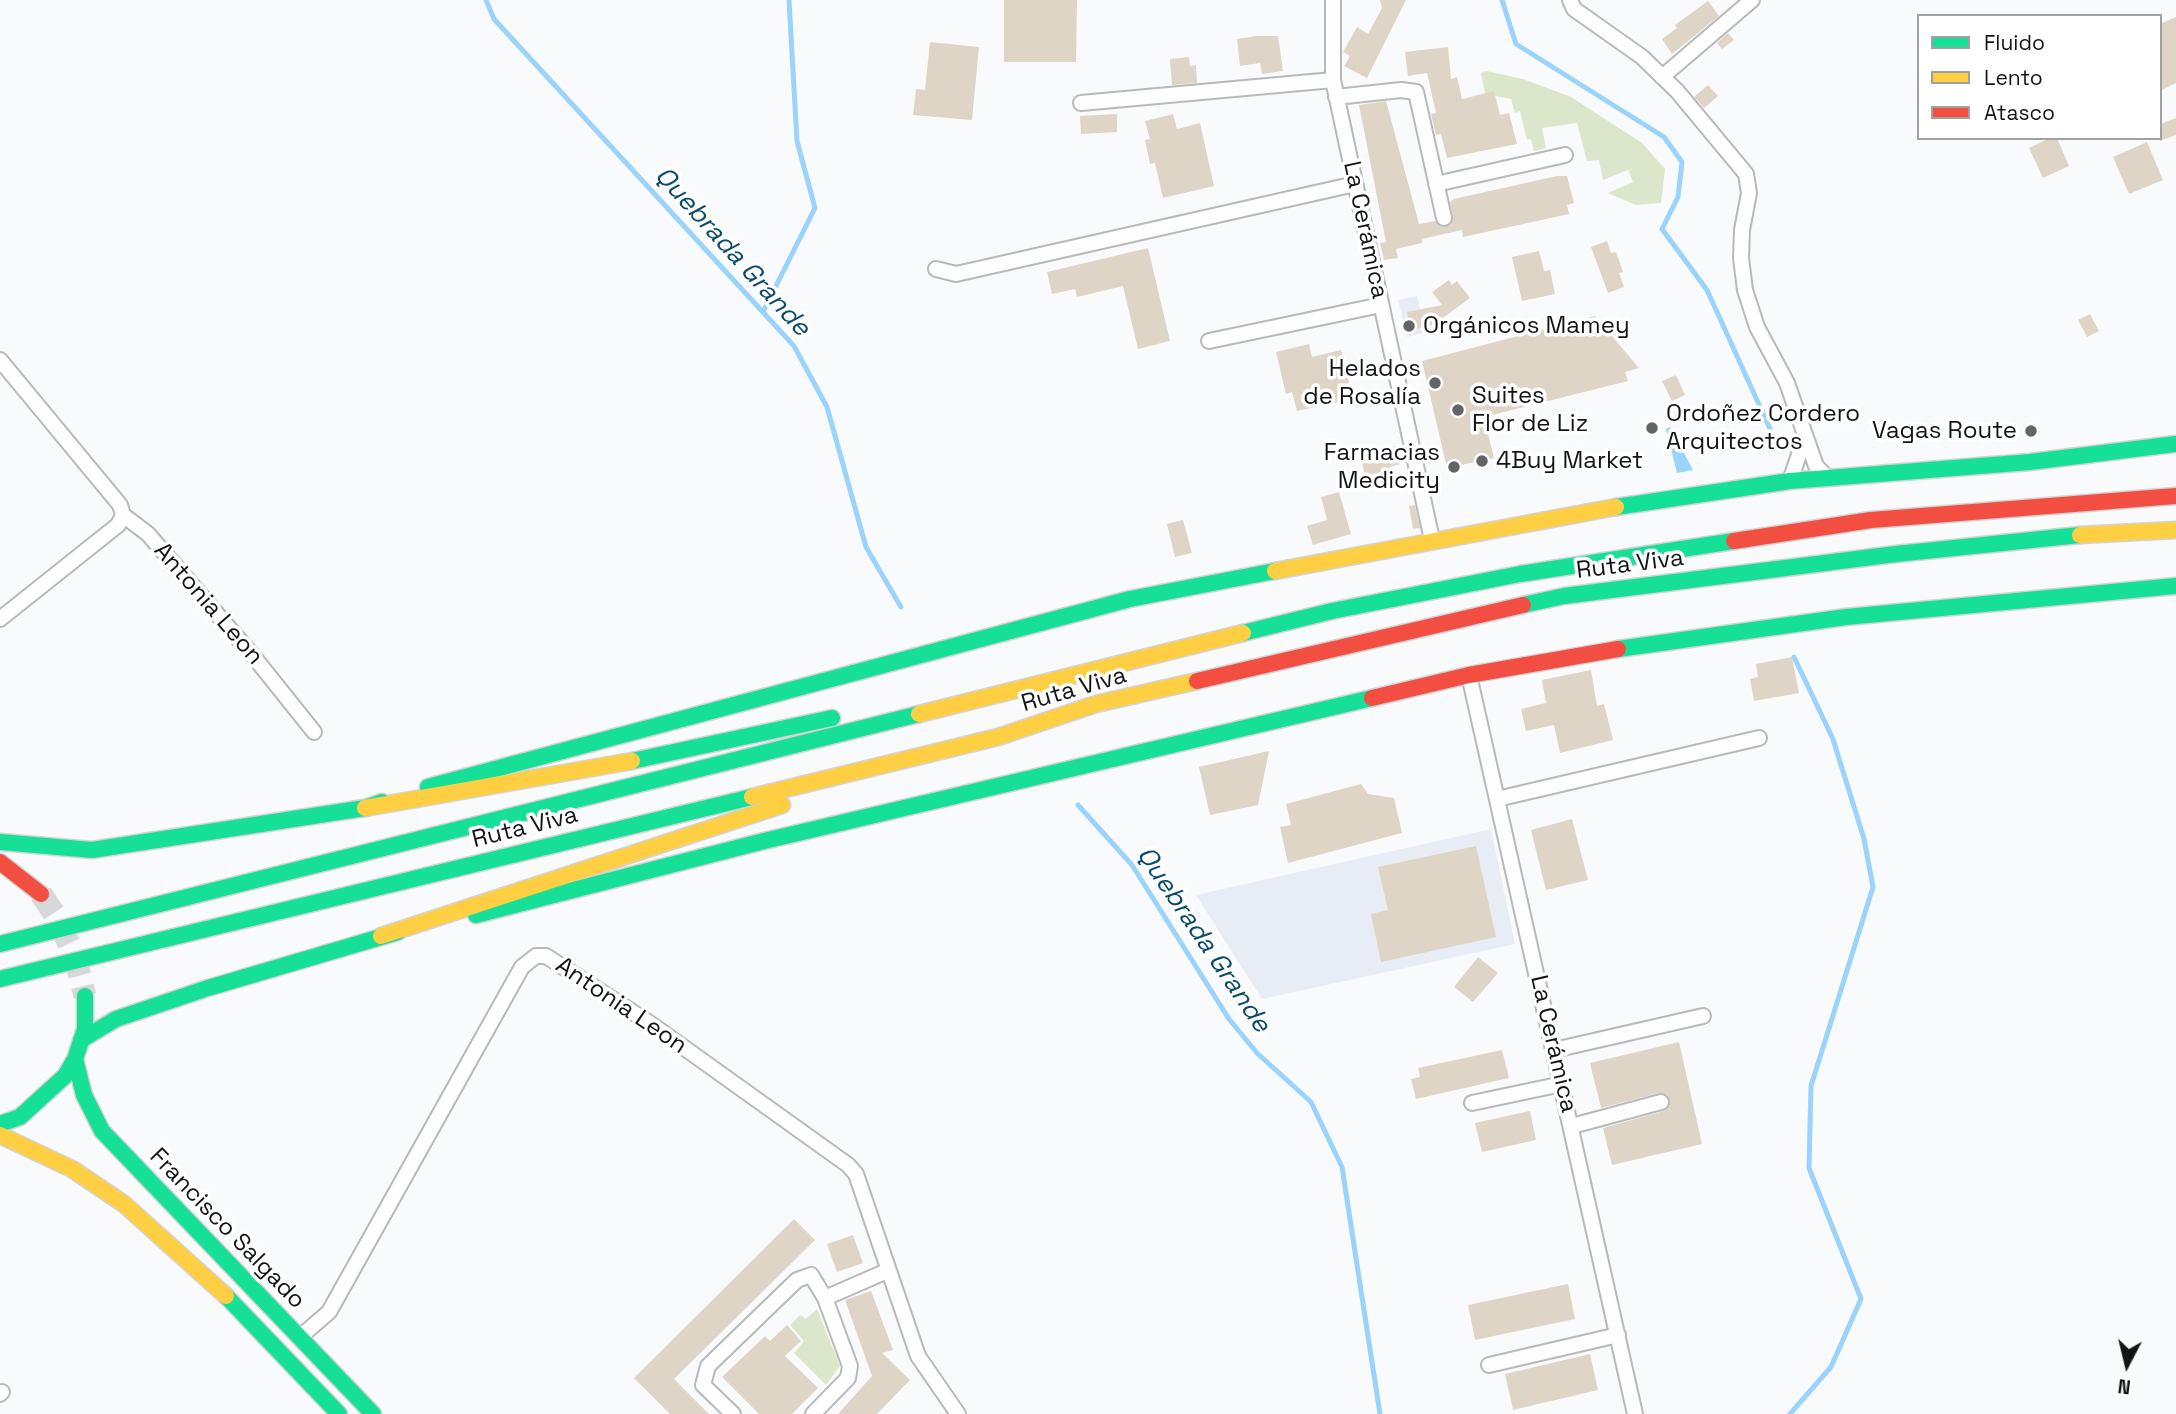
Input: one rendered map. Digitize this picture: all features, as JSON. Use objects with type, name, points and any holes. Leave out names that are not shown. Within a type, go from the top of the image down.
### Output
[{"type":"main road","points":[[365,808],[441,782],[1130,599],[1669,497],[1827,477],[2029,462],[2176,444]]},
{"type":"main road","name":"Ruta Viva","points":[[0,944],[1332,611],[1520,575],[1871,520],[2176,496]]},
{"type":"main road","name":"Ruta Viva","points":[[0,979],[998,737],[1096,704],[1564,596],[1896,554],[2103,533],[2176,530]]},
{"type":"main road","points":[[381,936],[509,908],[764,841],[1469,676],[1610,650],[1846,617],[2176,586]]},
{"type":"main road","points":[[0,842],[92,850],[365,808],[676,753],[850,714],[969,702]]},
{"type":"main road","points":[[81,1040],[116,1019],[998,737]]},
{"type":"main road","points":[[0,862],[41,894]]},
{"type":"main road","points":[[0,1124],[20,1117],[65,1076],[75,1059],[85,1028],[85,996]]},
{"type":"main road","name":"Francisco Salgado","points":[[75,1059],[84,1095],[102,1131],[373,1414]]},
{"type":"main road","name":"Francisco Salgado","points":[[0,1135],[72,1169],[124,1204],[221,1290],[339,1414]]},
{"type":"street","name":"La Cerámica","points":[[1333,0],[1333,80],[1336,97],[1432,540]]},
{"type":"street","points":[[1570,0],[1574,9],[1642,58],[1662,77],[1746,174],[1749,193],[1742,230],[1741,258],[1745,290],[1757,327],[1787,383],[1816,466],[1827,477]]},
{"type":"street","points":[[1662,77],[1752,0]]},
{"type":"street","points":[[1081,103],[1333,80]]},
{"type":"street","points":[[1336,97],[1401,89],[1416,92],[1444,218]]},
{"type":"street","points":[[1436,184],[1564,156]]},
{"type":"street","points":[[936,269],[956,274],[1355,184]]},
{"type":"street","points":[[1209,341],[1381,305]]},
{"type":"street","name":"Antonia Leon","points":[[0,360],[120,505],[123,515],[148,534],[254,657],[314,732]]},
{"type":"street","points":[[1790,481],[1805,437]]},
{"type":"street","points":[[0,619],[118,525],[123,515]]},
{"type":"street","name":"La Cerámica","points":[[1469,676],[1635,1414]]},
{"type":"street","points":[[1497,799],[1759,738]]},
{"type":"street","name":"Antonia Leon","points":[[300,1337],[329,1312],[522,967],[536,956],[555,960],[566,967],[840,1157],[856,1174],[918,1356],[958,1414]]},
{"type":"street","points":[[1554,1050],[1703,1016]]},
{"type":"street","points":[[1472,1103],[1562,1084]]},
{"type":"street","points":[[1572,1126],[1661,1101]]},
{"type":"street","points":[[825,1298],[887,1271]]},
{"type":"street","points":[[733,1414],[703,1385],[708,1366],[797,1280],[811,1275],[825,1298],[850,1366],[848,1378],[813,1414]]},
{"type":"street","points":[[1489,1365],[1618,1335]]},
{"type":"shaded area","points":[[1417,296],[1426,332],[1407,337],[1398,300]]},
{"type":"shaded area","points":[[1491,829],[1515,944],[1262,999],[1196,895]]},
{"type":"green space","points":[[1486,71],[1523,79],[1571,97],[1642,143],[1665,169],[1661,203],[1636,205],[1608,193],[1633,182],[1628,170],[1603,180],[1599,160],[1587,161],[1577,123],[1542,128],[1546,148],[1534,151],[1531,139],[1527,140],[1520,111],[1515,113],[1511,99],[1485,94],[1481,73]]},
{"type":"green space","points":[[817,1309],[840,1366],[826,1385],[794,1353],[804,1341],[790,1325],[800,1315],[806,1319]]},
{"type":"water","points":[[1670,427],[1693,470],[1677,473],[1666,429]]},
{"type":"building","points":[[1004,0],[1077,0],[1076,62],[1004,62]]},
{"type":"building","points":[[1380,0],[1406,0],[1367,78],[1344,66],[1350,56],[1343,52],[1357,27],[1368,34],[1382,8]]},
{"type":"building","points":[[1708,1],[1719,16],[1672,54],[1662,39],[1677,28],[1675,25]]},
{"type":"building","points":[[2176,17],[2176,83],[2162,90],[2162,23]]},
{"type":"building","points":[[1728,33],[1734,40],[1722,49],[1717,43]]},
{"type":"building","points":[[1278,36],[1283,71],[1262,74],[1260,63],[1240,66],[1237,39]]},
{"type":"building","points":[[930,42],[979,47],[972,120],[913,115],[916,89],[925,90]]},
{"type":"building","points":[[1448,47],[1451,79],[1457,77],[1462,99],[1494,91],[1500,115],[1509,113],[1517,144],[1447,158],[1441,134],[1436,135],[1431,114],[1436,113],[1427,73],[1408,76],[1405,52]]},
{"type":"building","points":[[1189,57],[1190,66],[1196,65],[1197,83],[1172,85],[1170,59]]},
{"type":"building","points":[[1708,85],[1718,96],[1704,108],[1694,97]]},
{"type":"building","points":[[1386,101],[1419,224],[1435,221],[1442,227],[1450,225],[1453,217],[1450,202],[1454,199],[1557,176],[1567,176],[1574,203],[1567,205],[1569,214],[1463,237],[1462,230],[1422,239],[1422,243],[1396,249],[1398,258],[1384,260],[1380,243],[1386,242],[1359,105]]},
{"type":"building","points":[[1117,114],[1117,132],[1081,134],[1080,116]]},
{"type":"building","points":[[1173,114],[1177,129],[1200,123],[1214,186],[1163,198],[1155,163],[1150,164],[1145,140],[1150,139],[1145,121]]},
{"type":"building","points":[[2176,118],[2176,135],[2160,141],[2162,123]]},
{"type":"building","points":[[2046,140],[2058,140],[2069,166],[2043,178],[2029,148]]},
{"type":"building","points":[[2147,142],[2163,180],[2129,194],[2113,157]]},
{"type":"building","points":[[1607,241],[1611,253],[1616,252],[1623,272],[1619,273],[1624,287],[1608,293],[1591,247]]},
{"type":"building","points":[[1148,248],[1170,341],[1138,349],[1123,286],[1077,297],[1075,289],[1052,294],[1047,272]]},
{"type":"building","points":[[1539,251],[1544,271],[1550,270],[1555,294],[1522,301],[1512,257]]},
{"type":"building","points":[[1449,280],[1452,285],[1457,281],[1470,298],[1433,325],[1411,330],[1407,312],[1442,305],[1432,292]]},
{"type":"building","points":[[2090,314],[2099,331],[2087,337],[2078,320]]},
{"type":"building","points":[[1595,316],[1639,368],[1625,372],[1628,381],[1484,417],[1494,458],[1447,468],[1422,361]]},
{"type":"building","points":[[1309,344],[1312,357],[1341,350],[1353,399],[1297,411],[1292,392],[1286,394],[1276,352]]},
{"type":"building","points":[[1676,375],[1685,395],[1672,401],[1662,381]]},
{"type":"building","points":[[1395,446],[1400,464],[1389,467],[1390,470],[1365,476],[1360,454]]},
{"type":"building","points":[[1339,492],[1351,534],[1313,545],[1307,526],[1327,520],[1321,497]]},
{"type":"building","points":[[1415,505],[1420,528],[1413,529],[1409,506]]},
{"type":"building","points":[[1183,520],[1192,553],[1175,557],[1167,524]]},
{"type":"building","points":[[1792,657],[1799,693],[1754,701],[1750,679],[1758,677],[1756,664]]},
{"type":"building","points":[[1591,670],[1597,706],[1604,704],[1613,740],[1560,753],[1554,725],[1526,731],[1521,709],[1546,703],[1542,680]]},
{"type":"building","points":[[1269,751],[1258,805],[1210,815],[1199,767]]},
{"type":"building","points":[[1361,784],[1368,794],[1394,798],[1402,833],[1288,863],[1280,827],[1291,825],[1286,804]]},
{"type":"building","points":[[1572,819],[1588,880],[1546,890],[1531,830]]},
{"type":"building","points":[[1476,846],[1496,937],[1381,962],[1371,914],[1388,910],[1378,867]]},
{"type":"building","points":[[1478,957],[1498,973],[1473,1002],[1454,987]]},
{"type":"building","points":[[1679,1042],[1702,1144],[1612,1165],[1603,1128],[1664,1111],[1670,1100],[1667,1095],[1659,1093],[1601,1108],[1590,1063]]},
{"type":"building","points":[[1502,1050],[1509,1078],[1416,1099],[1411,1079],[1420,1077],[1418,1068]]},
{"type":"building","points":[[1530,1111],[1536,1140],[1482,1152],[1475,1123]]},
{"type":"building","points":[[794,1219],[815,1240],[674,1379],[709,1414],[670,1414],[634,1378]]},
{"type":"building","points":[[853,1235],[863,1263],[837,1272],[827,1244]]},
{"type":"building","points":[[1568,1284],[1575,1319],[1475,1340],[1468,1305]]},
{"type":"building","points":[[871,1291],[893,1350],[882,1353],[910,1380],[877,1414],[838,1414],[872,1376],[845,1300]]},
{"type":"building","points":[[787,1325],[801,1341],[785,1356],[818,1388],[792,1414],[759,1414],[722,1377],[765,1336],[770,1341]]},
{"type":"building","points":[[1590,1354],[1598,1390],[1513,1410],[1505,1374]]},
{"type":"waterway","name":"Quebrada Grande","points":[[486,0],[494,19],[794,346],[827,407],[866,547],[901,607]]},
{"type":"waterway","points":[[763,312],[815,208],[797,141],[789,0]]},
{"type":"waterway","points":[[1502,0],[1516,44],[1664,137],[1682,162],[1678,197],[1662,229],[1707,290],[1776,442]]},
{"type":"waterway","points":[[1790,1414],[1831,1367],[1861,1299],[1809,1168],[1811,1086],[1873,887],[1864,839],[1833,739],[1794,657]]},
{"type":"waterway","name":"Quebrada Grande","points":[[1078,805],[1132,865],[1229,1019],[1257,1053],[1311,1102],[1342,1167],[1380,1414]]},
{"type":"tunnel","points":[[41,894],[57,918],[75,957],[85,996]]},
{"type":"traffic: fast","points":[[1616,507],[1790,481],[2030,462],[2176,444]]},
{"type":"traffic: fast","points":[[1523,605],[1564,596],[1896,554],[2080,535]]},
{"type":"traffic: fast","points":[[1243,633],[1332,611],[1520,574],[1734,541]]},
{"type":"traffic: fast","points":[[428,787],[1130,599],[1275,571]]},
{"type":"traffic: fast","points":[[1618,649],[1846,617],[2176,586]]},
{"type":"traffic: fast","points":[[476,915],[764,841],[1372,698]]},
{"type":"traffic: fast","points":[[0,944],[919,714]]},
{"type":"traffic: fast","points":[[632,761],[832,718]]},
{"type":"traffic: fast","points":[[0,979],[752,797]]},
{"type":"traffic: fast","points":[[0,842],[92,850],[365,808],[382,802]]},
{"type":"traffic: fast","points":[[81,1040],[116,1019],[208,988],[398,932]]},
{"type":"traffic: fast","points":[[0,1124],[20,1117],[65,1076],[75,1059],[85,1029],[85,996]]},
{"type":"traffic: fast","points":[[75,1059],[84,1095],[102,1131],[373,1414]]},
{"type":"traffic: fast","points":[[226,1296],[339,1414]]},
{"type":"traffic: slow","points":[[1275,571],[1616,507]]},
{"type":"traffic: slow","points":[[2080,535],[2176,530]]},
{"type":"traffic: slow","points":[[919,714],[1243,633]]},
{"type":"traffic: slow","points":[[752,797],[998,737],[1096,704],[1197,681]]},
{"type":"traffic: slow","points":[[365,808],[632,761]]},
{"type":"traffic: slow","points":[[381,936],[782,805]]},
{"type":"traffic: slow","points":[[0,1135],[72,1169],[124,1204],[226,1296]]},
{"type":"traffic: jam","points":[[1734,541],[1871,520],[2176,496]]},
{"type":"traffic: jam","points":[[1197,681],[1523,605]]},
{"type":"traffic: jam","points":[[1372,698],[1469,675],[1618,649]]},
{"type":"traffic: jam","points":[[0,862],[41,894]]},
{"type":"place","name":"Orgánicos Mamey","points":[[1409,326]]},
{"type":"place","name":"Helados de Rosalía","points":[[1435,383]]},
{"type":"place","name":"Suites Flor de Liz","points":[[1458,410]]},
{"type":"place","name":"Ordoñez Cordero Arquitectos","points":[[1652,428]]},
{"type":"place","name":"Vagas Route","points":[[2031,431]]},
{"type":"place","name":"4Buy Market","points":[[1482,461]]},
{"type":"place","name":"Farmacias Medicity","points":[[1454,467]]}]
